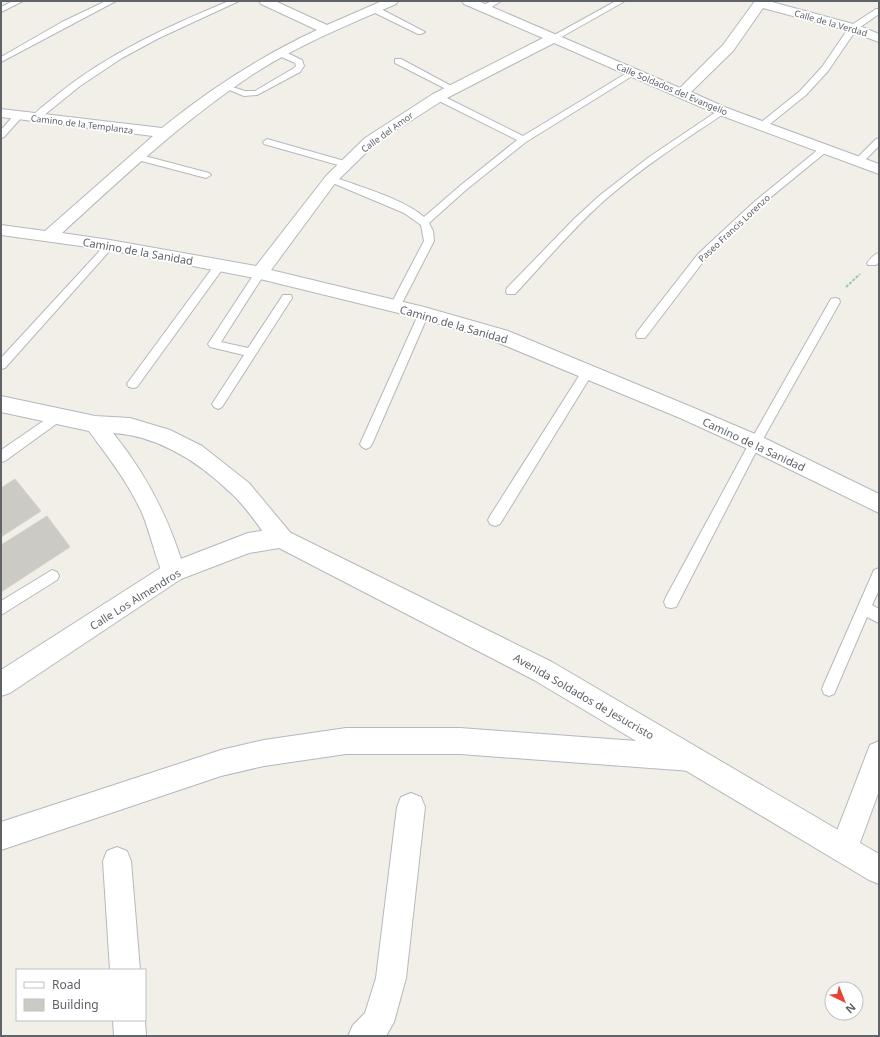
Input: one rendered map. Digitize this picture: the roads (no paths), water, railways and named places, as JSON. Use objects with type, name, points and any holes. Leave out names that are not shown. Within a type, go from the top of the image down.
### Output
[{"type":"street","points":[[265,1],[328,30]]},
{"type":"street","points":[[49,236],[164,133],[226,87],[280,53],[392,1]]},
{"type":"street","name":"Calle Soldados del Evangelio","points":[[468,1],[722,111],[823,150],[879,169]]},
{"type":"street","points":[[681,94],[728,48],[761,2]]},
{"type":"street","name":"Calle de la Verdad","points":[[761,2],[853,28],[879,38]]},
{"type":"street","name":"Calle del Amor","points":[[260,273],[331,179],[370,141],[438,97],[553,38]]},
{"type":"street","name":"Camino de la Templanza","points":[[1,113],[164,133]]},
{"type":"street","name":"Camino de la Sanidad","points":[[1,230],[110,245],[260,273],[424,313],[501,336],[588,371],[755,443],[879,504]]},
{"type":"street","points":[[1,404],[95,424],[130,426],[156,434],[195,452],[241,489],[281,538]]},
{"type":"street","points":[[95,424],[134,477],[154,513],[164,538],[173,572]]},
{"type":"street","name":"Calle Los Almendros","points":[[1,684],[173,572],[248,544],[281,538]]},
{"type":"street","name":"Avenida Soldados de Jesucristo","points":[[281,538],[543,671],[879,870]]},
{"type":"street","points":[[1,836],[221,763],[264,753],[346,741],[460,741],[691,758]]},
{"type":"street","points":[[844,849],[879,754]]},
{"type":"street","points":[[364,1036],[378,1022],[391,978],[411,807]]},
{"type":"street","points":[[117,861],[125,969]]},
{"type":"street","points":[[129,1021],[130,1036]]},
{"type":"lane","points":[[1,10],[19,1]]},
{"type":"lane","points":[[1,60],[65,24],[112,1]]},
{"type":"lane","points":[[35,118],[83,80],[137,47],[193,19],[235,1]]},
{"type":"lane","points":[[484,8],[497,1]]},
{"type":"lane","points":[[553,38],[621,1]]},
{"type":"lane","points":[[374,9],[421,32]]},
{"type":"lane","points":[[762,126],[803,93],[825,69],[853,28],[879,11]]},
{"type":"lane","points":[[226,87],[251,94],[263,90],[297,70],[300,66],[299,62],[280,53]]},
{"type":"lane","points":[[398,61],[453,89]]},
{"type":"lane","points":[[424,222],[464,187],[523,140],[633,73]]},
{"type":"lane","points":[[438,97],[523,140]]},
{"type":"lane","points":[[511,291],[588,211],[631,175],[722,111]]},
{"type":"lane","points":[[1,135],[18,116]]},
{"type":"lane","points":[[858,162],[879,141]]},
{"type":"lane","points":[[267,142],[345,164]]},
{"type":"lane","name":"Paseo Francis Lorenzo","points":[[641,334],[702,256],[757,204],[823,150]]},
{"type":"lane","points":[[137,157],[206,175]]},
{"type":"lane","points":[[331,179],[399,207],[415,215],[424,222],[430,241],[395,306]]},
{"type":"lane","points":[[1,365],[110,245]]},
{"type":"lane","points":[[133,384],[220,265]]},
{"type":"lane","points":[[251,353],[214,344],[260,273]]},
{"type":"lane","points":[[218,404],[287,298]]},
{"type":"lane","points":[[671,602],[755,443],[836,302]]},
{"type":"lane","points":[[366,444],[424,313]]},
{"type":"lane","points":[[495,520],[588,371]]},
{"type":"lane","points":[[1,457],[59,416]]},
{"type":"lane","points":[[828,689],[879,574]]},
{"type":"lane","points":[[1,609],[52,576]]},
{"type":"lane","points":[[864,608],[879,616]]}]
